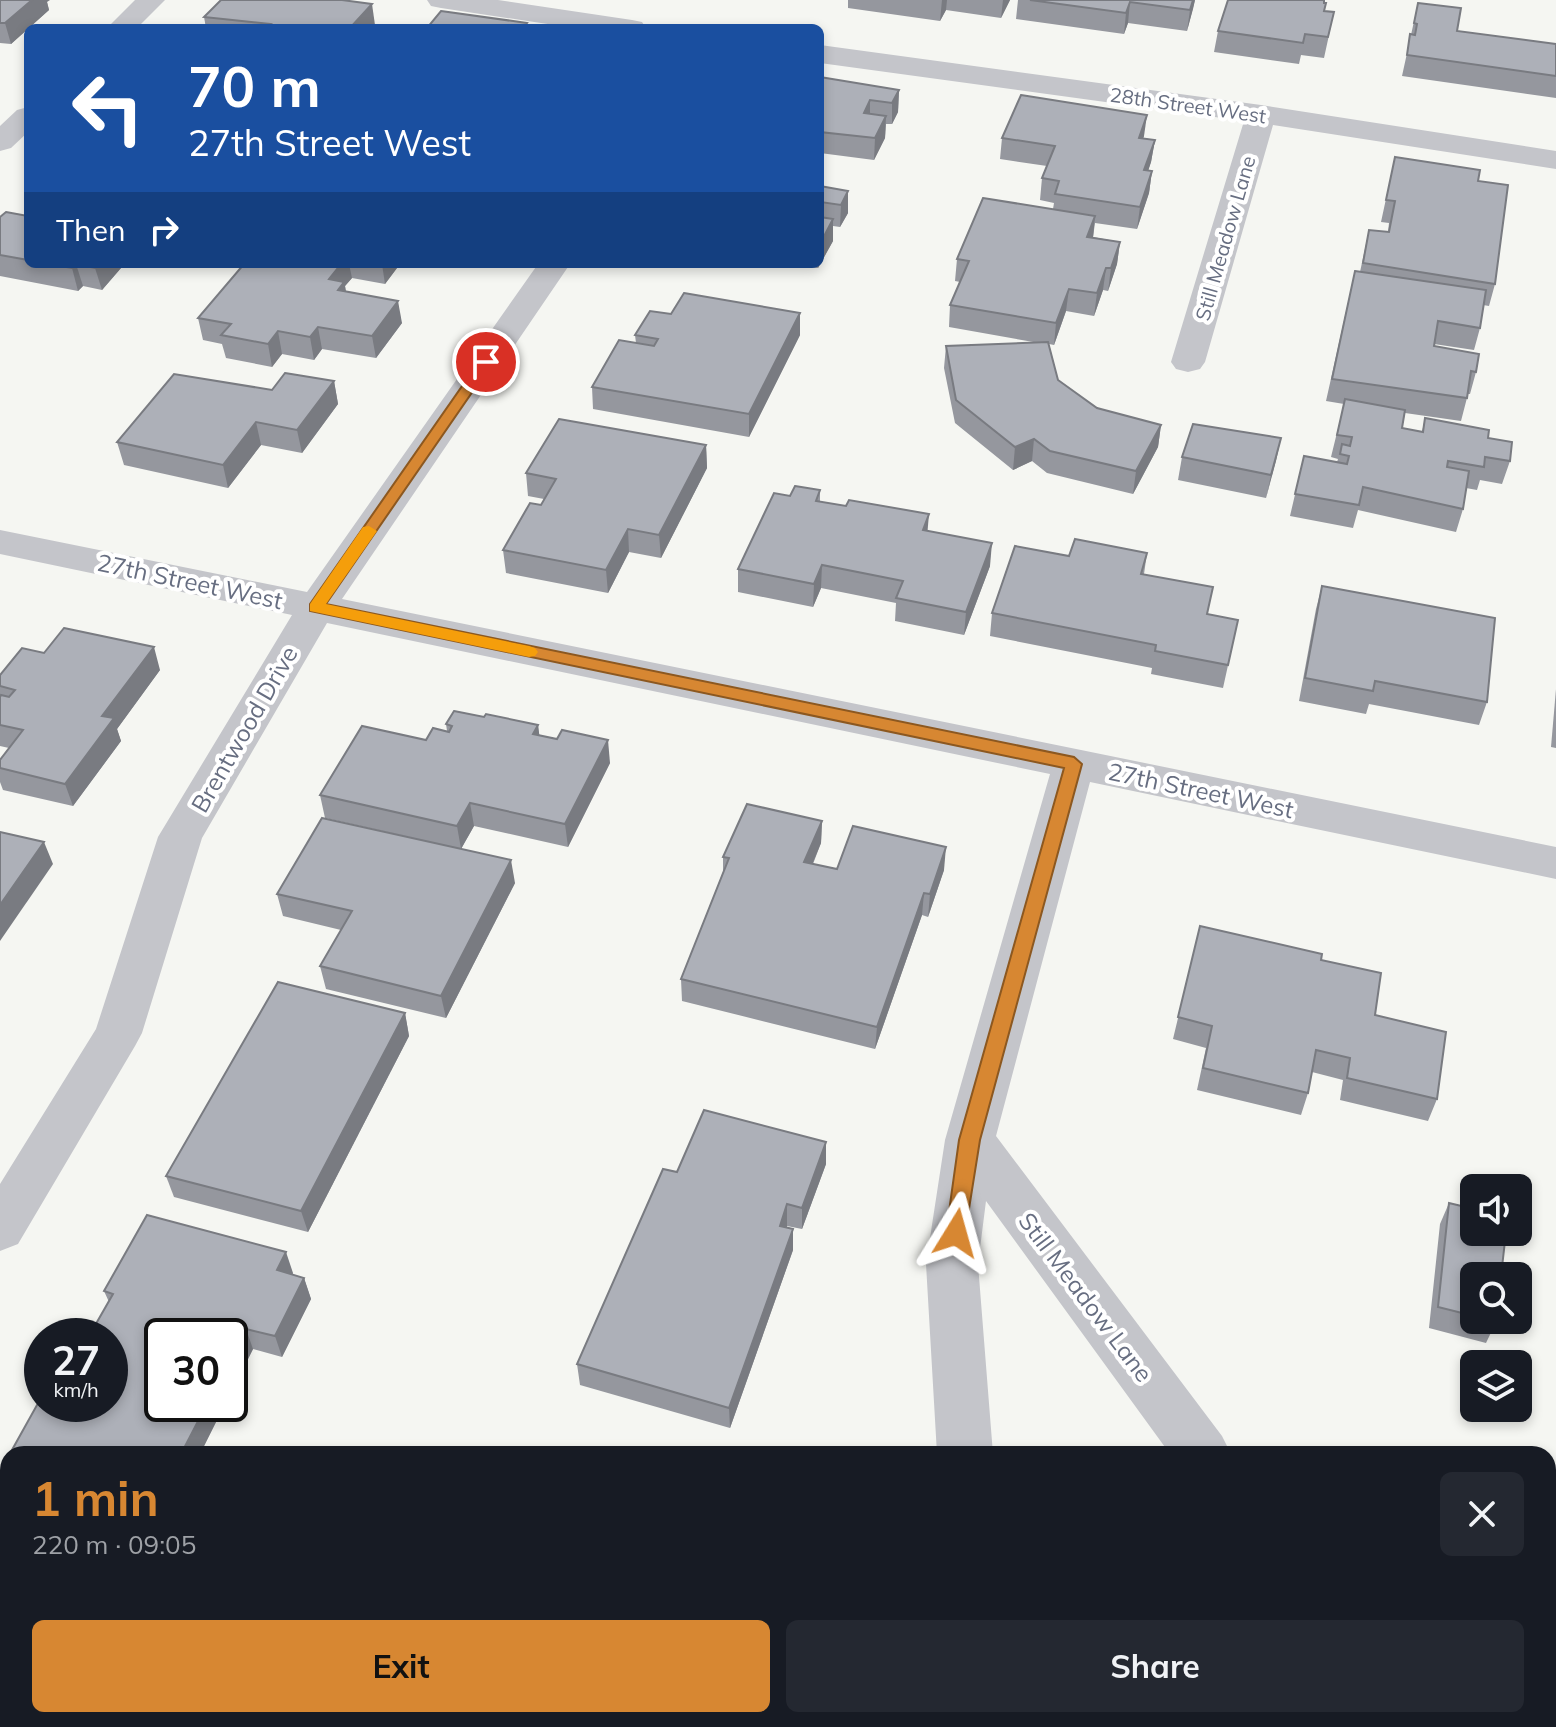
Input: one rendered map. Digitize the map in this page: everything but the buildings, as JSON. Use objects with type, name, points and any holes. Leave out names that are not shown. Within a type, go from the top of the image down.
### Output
[{"type":"street","points":[[125,24],[151,0]]},
{"type":"street","points":[[441,0],[605,24]]},
{"type":"street","name":"28th Street West","points":[[824,55],[1261,114],[1556,160]]},
{"type":"street","name":"Still Meadow Lane","points":[[1188,362],[1261,114]]},
{"type":"street","points":[[0,142],[24,120]]},
{"type":"street","name":"Brentwood Drive","points":[[0,1229],[118,1033],[180,837],[316,608],[551,268]]},
{"type":"street","name":"27th Street West","points":[[0,542],[1556,863]]},
{"type":"street","points":[[964,1446],[952,1264],[970,1140],[1074,764]]},
{"type":"street","name":"Still Meadow Lane","points":[[970,1140],[1197,1446]]},
{"type":"slow traffic","points":[[369,531],[316,608],[529,652]]},
{"type":"route","points":[[486,362],[316,608],[1074,764],[970,1140],[956,1233]]}]
